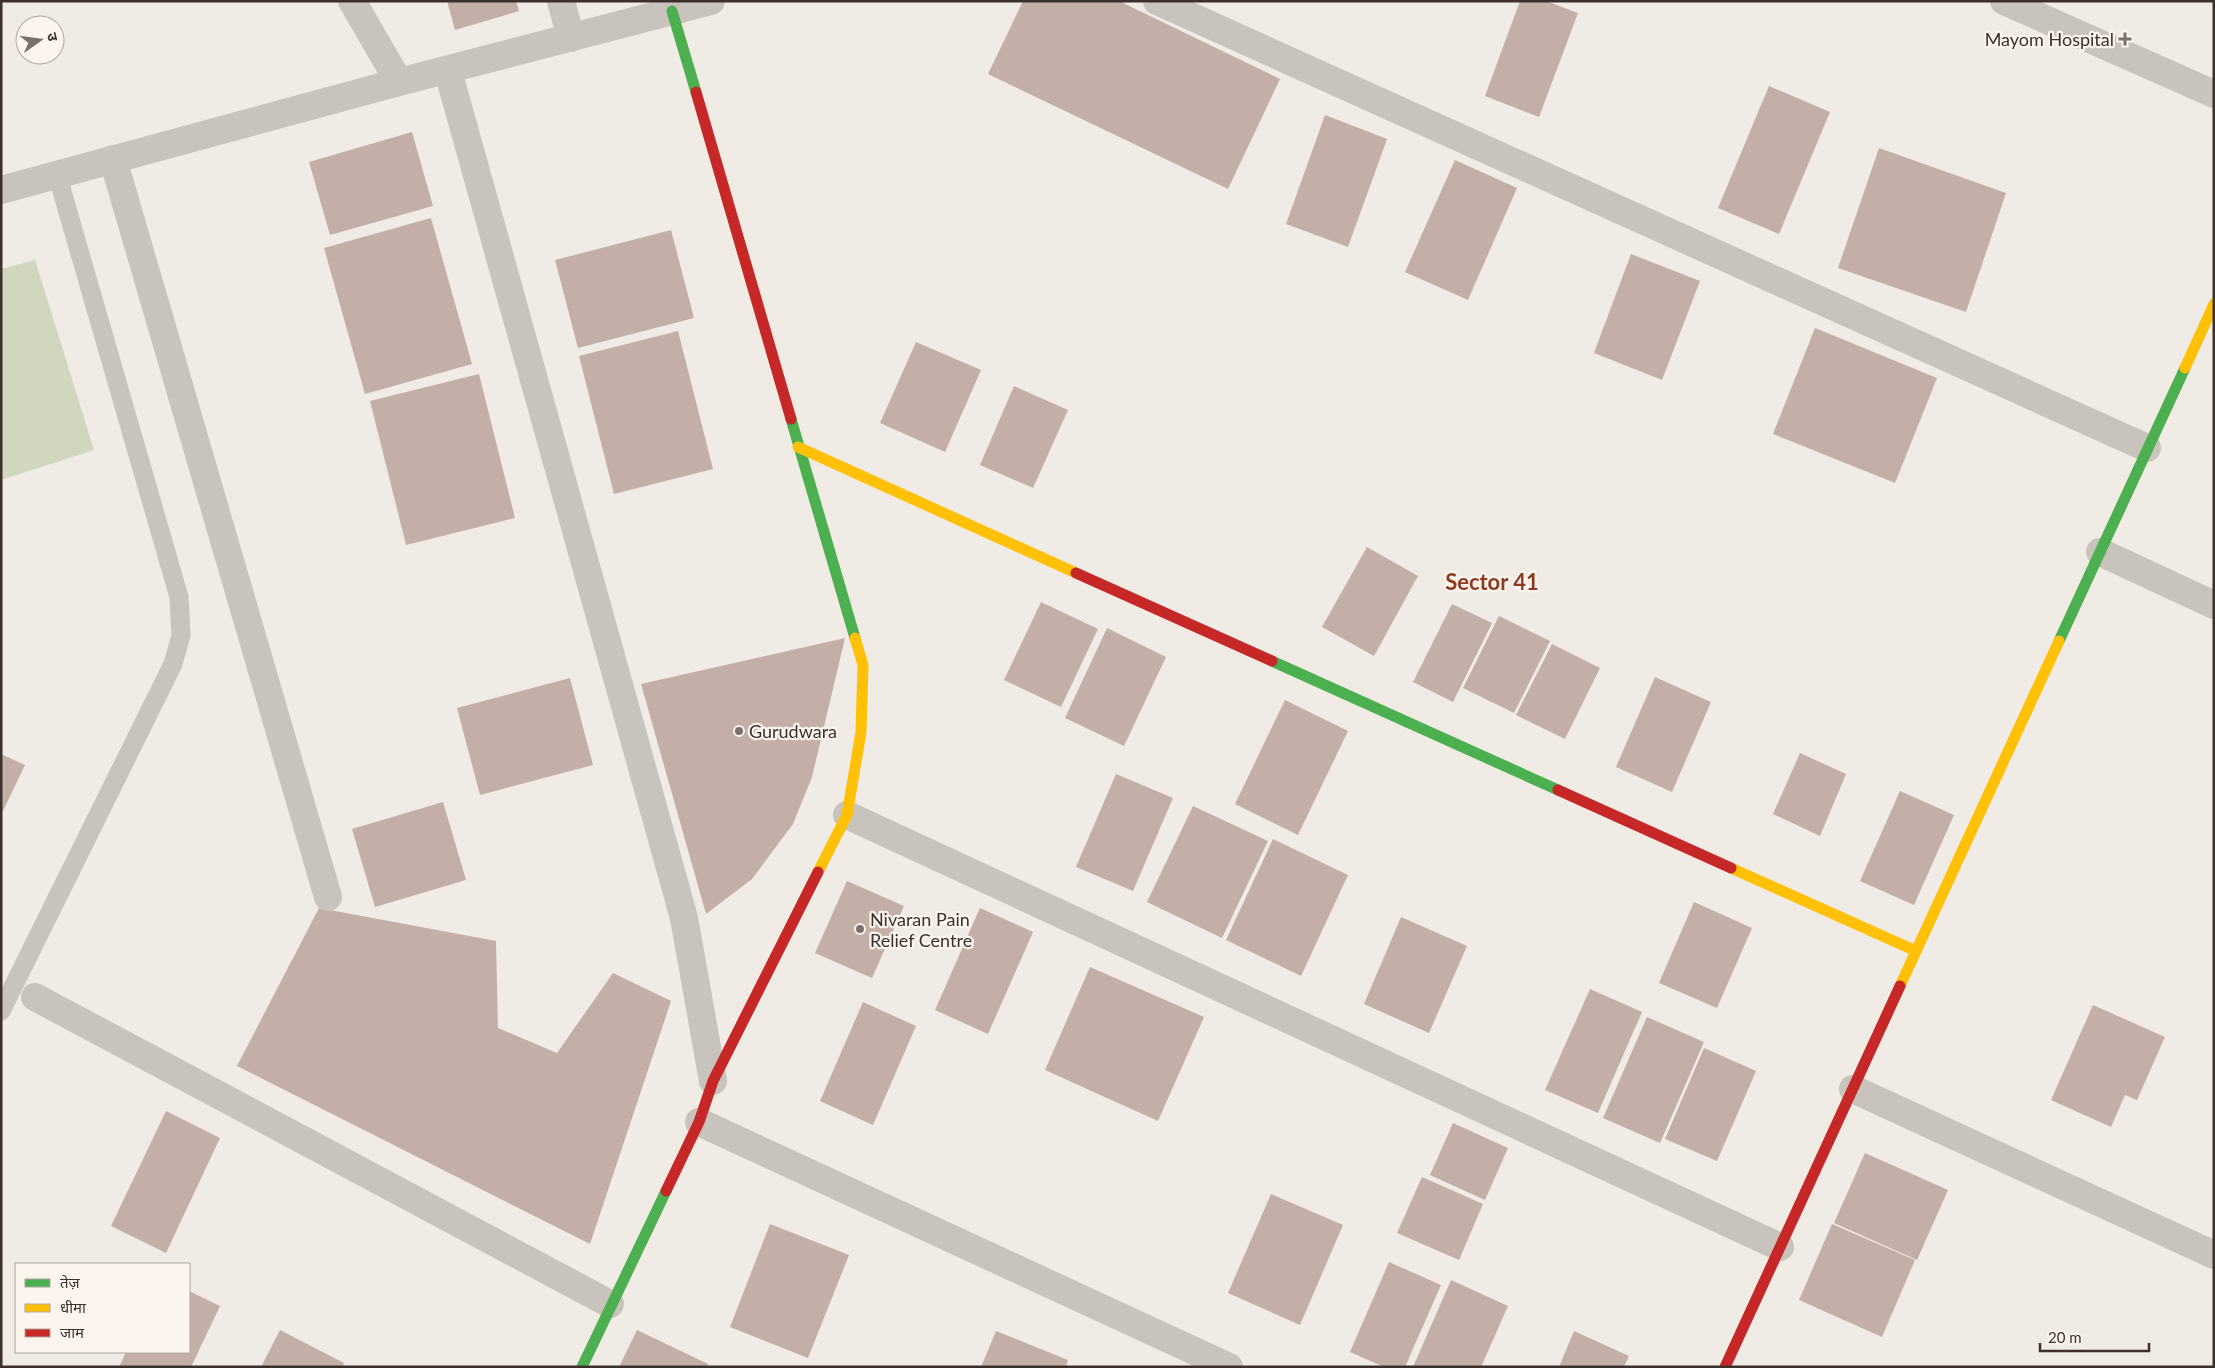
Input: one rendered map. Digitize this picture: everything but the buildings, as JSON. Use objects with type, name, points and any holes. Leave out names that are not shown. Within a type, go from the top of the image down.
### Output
[{"type":"street","points":[[352,1],[398,82]]},
{"type":"street","points":[[561,1],[571,38]]},
{"type":"street","points":[[1,190],[398,82],[448,71],[711,1]]},
{"type":"street","points":[[1157,1],[1186,8],[2147,448]]},
{"type":"street","points":[[2004,1],[2214,94]]},
{"type":"street","points":[[582,1367],[610,1304],[699,1122],[713,1081],[847,814],[861,732],[862,665],[672,11]]},
{"type":"street","points":[[448,71],[684,918],[713,1081]]},
{"type":"street","points":[[114,159],[328,896]]},
{"type":"street","points":[[1725,1367],[2214,304]]},
{"type":"street","points":[[798,447],[1916,952]]},
{"type":"street","points":[[2100,552],[2214,606]]},
{"type":"street","points":[[847,814],[1780,1247]]},
{"type":"street","points":[[25,991],[610,1304]]},
{"type":"street","points":[[1853,1089],[2214,1255]]},
{"type":"street","points":[[699,1122],[1229,1367]]},
{"type":"lane","points":[[1,1011],[25,991],[173,664],[181,635],[179,598],[57,174]]},
{"type":"green space","points":[[35,260],[94,450],[1,480],[1,269]]},
{"type":"traffic: fast","points":[[672,11],[696,92]]},
{"type":"traffic: fast","points":[[2059,641],[2185,368]]},
{"type":"traffic: fast","points":[[791,419],[855,638]]},
{"type":"traffic: fast","points":[[1272,661],[1558,790]]},
{"type":"traffic: fast","points":[[582,1367],[666,1191]]},
{"type":"traffic: slow","points":[[2185,368],[2214,304]]},
{"type":"traffic: slow","points":[[798,447],[1076,573]]},
{"type":"traffic: slow","points":[[818,872],[847,815],[861,732],[863,665],[855,638]]},
{"type":"traffic: slow","points":[[1900,986],[2059,641]]},
{"type":"traffic: slow","points":[[1731,868],[1916,951]]},
{"type":"traffic: jam","points":[[696,92],[791,419]]},
{"type":"traffic: jam","points":[[1076,573],[1272,661]]},
{"type":"traffic: jam","points":[[1558,790],[1731,868]]},
{"type":"traffic: jam","points":[[666,1191],[699,1122],[713,1081],[818,872]]},
{"type":"traffic: jam","points":[[1725,1367],[1900,986]]},
{"type":"place","name":"Mayom Hospital","points":[[2125,39]]},
{"type":"place","name":"Gurudwara","points":[[739,731]]},
{"type":"place","name":"Nivaran Pain Relief Centre","points":[[860,929]]},
{"type":"district","name":"Sector 41","points":[[1492,581]]}]
